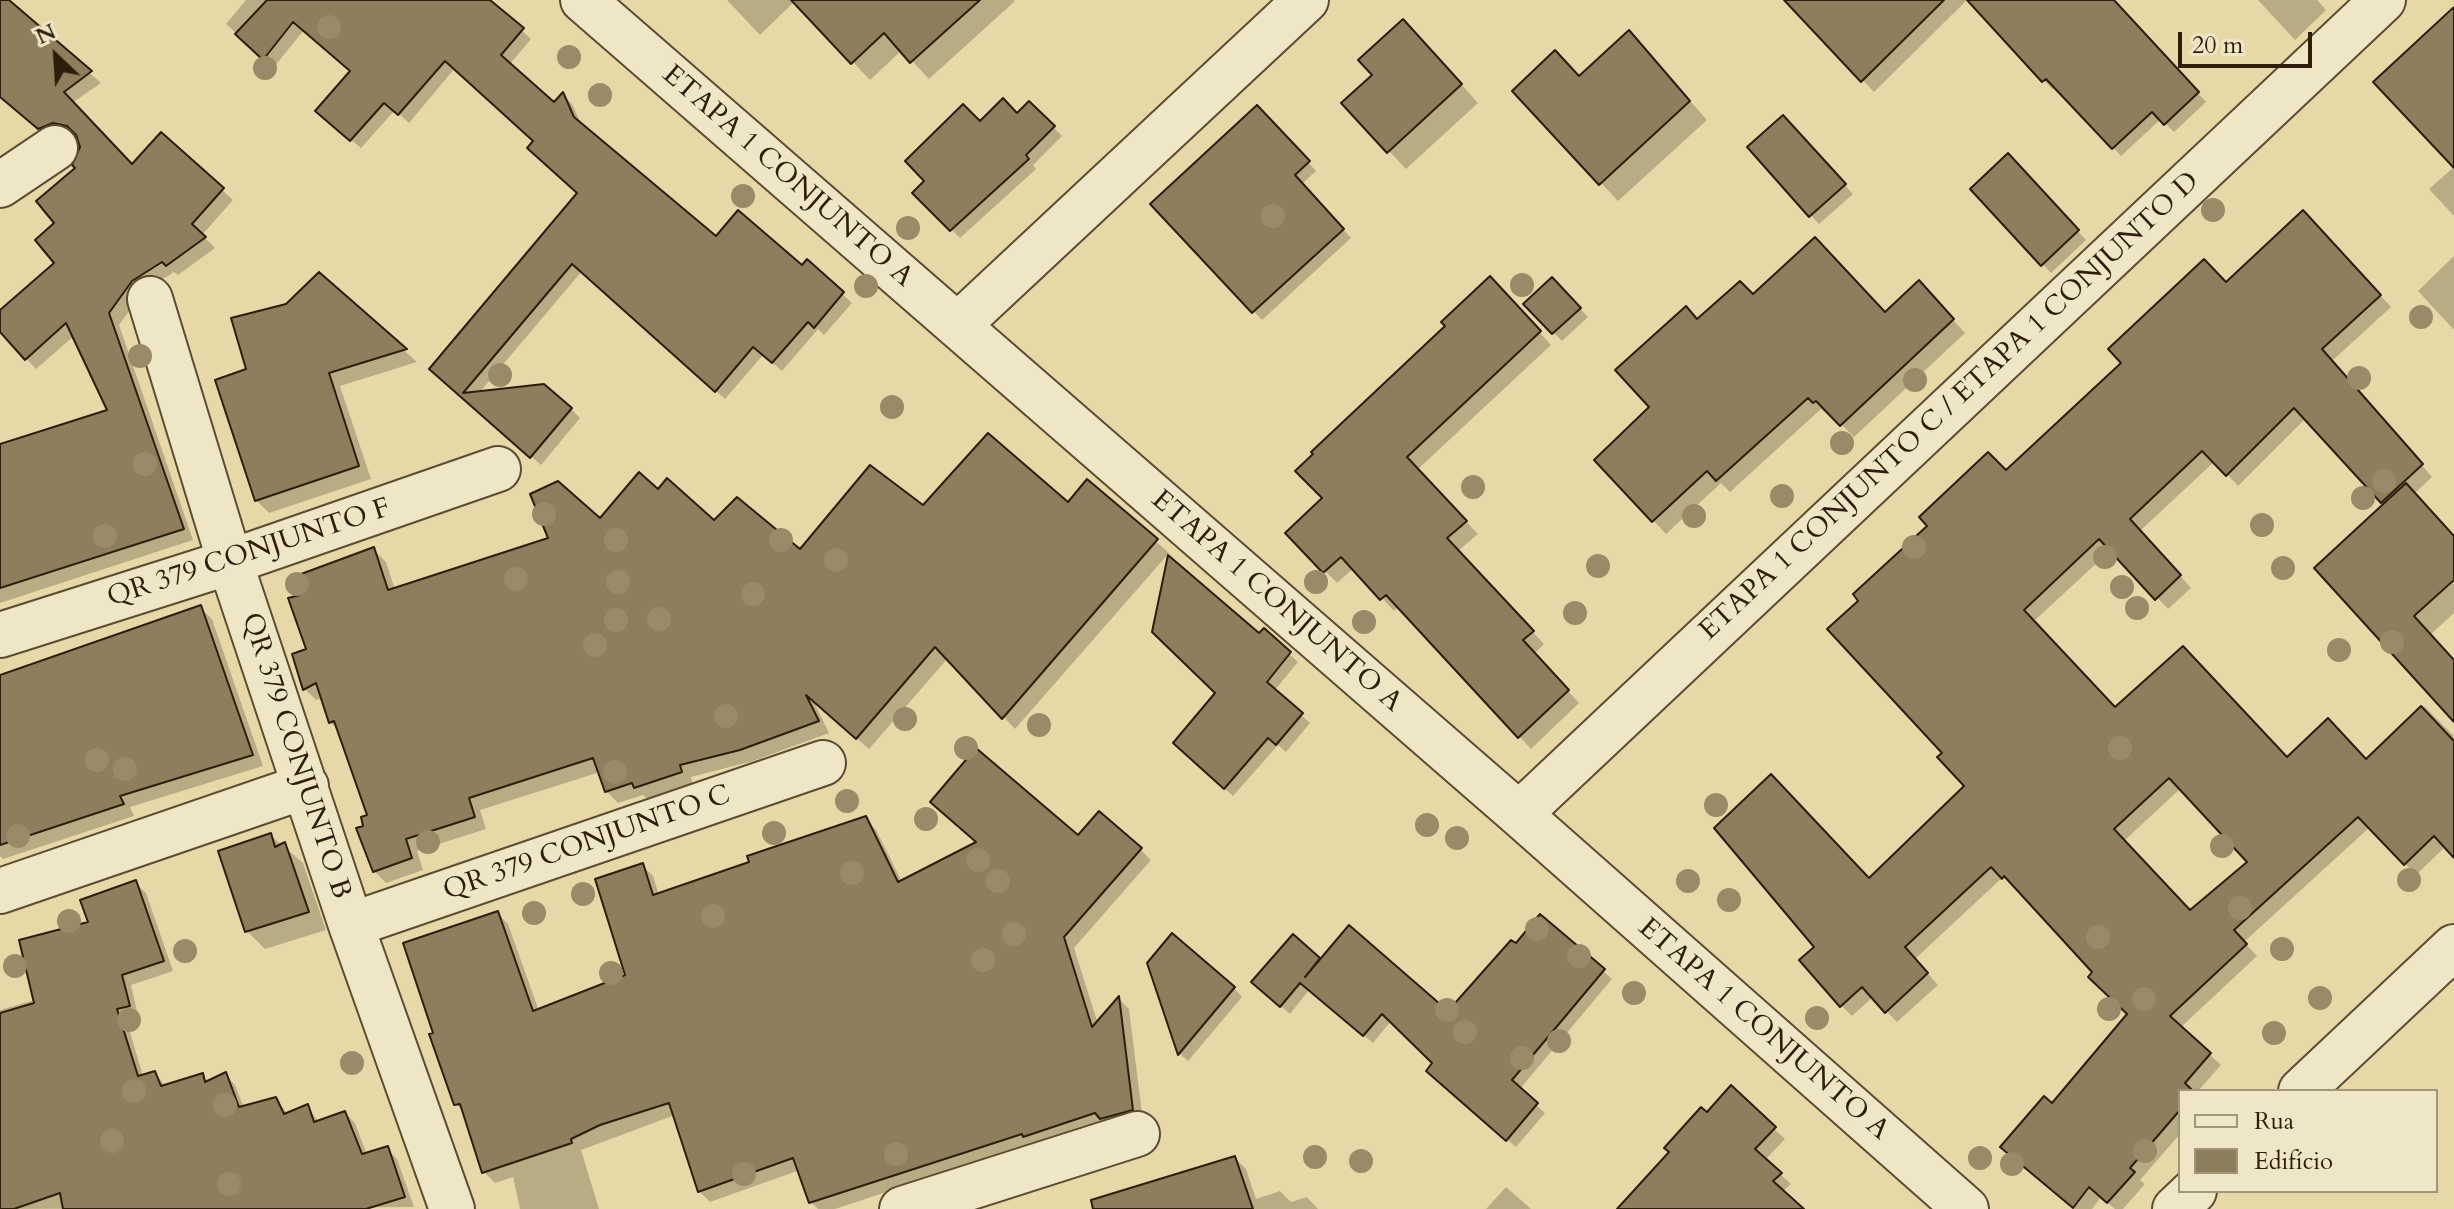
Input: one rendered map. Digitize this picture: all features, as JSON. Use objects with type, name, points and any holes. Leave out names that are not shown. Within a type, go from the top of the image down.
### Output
[{"type":"street","name":"ETAPA 1 CONJUNTO A","points":[[583,0],[1519,814],[1966,1209]]},
{"type":"street","points":[[958,325],[1306,0]]},
{"type":"street","name":"ETAPA 1 CONJUNTO C / ETAPA 1 CONJUNTO D","points":[[1519,814],[2383,0]]},
{"type":"street","points":[[0,185],[55,148]]},
{"type":"street","name":"QR 379 CONJUNTO B","points":[[150,299],[230,562],[351,925],[452,1209]]},
{"type":"street","name":"QR 379 CONJUNTO F","points":[[0,635],[230,562],[498,469]]},
{"type":"street","name":"QR 379 CONJUNTO C","points":[[351,925],[823,763]]},
{"type":"street","points":[[0,891],[306,786]]},
{"type":"street","points":[[2303,1089],[2454,947]]},
{"type":"street","points":[[902,1209],[1137,1134]]},
{"type":"street","points":[[2175,1209],[2192,1193]]},
{"type":"building","points":[[0,0],[9,0],[92,71],[64,92],[132,164],[161,132],[224,188],[192,224],[206,237],[166,266],[162,262],[132,281],[109,313],[184,529],[0,588],[0,444],[107,410],[66,323],[25,360],[0,332],[0,310],[54,263],[35,240],[54,223],[36,201],[75,168],[72,165],[80,147],[76,135],[67,126],[53,123],[38,129],[0,97]]},
{"type":"building","points":[[267,0],[490,0],[524,28],[501,55],[554,102],[563,92],[574,117],[716,236],[738,210],[802,265],[807,259],[844,292],[814,328],[808,322],[772,363],[753,347],[715,392],[572,264],[463,393],[544,384],[572,408],[530,458],[429,369],[577,193],[527,148],[533,141],[445,61],[398,115],[384,103],[350,141],[315,111],[350,71],[293,22],[263,60],[235,34]]},
{"type":"building","points":[[791,0],[980,0],[910,63],[884,33],[851,64]]},
{"type":"building","points":[[1784,0],[1944,0],[1861,82]]},
{"type":"building","points":[[1967,0],[2114,0],[2199,92],[2164,125],[2152,112],[2112,149],[2046,79],[2042,82]]},
{"type":"building","points":[[2454,7],[2454,168],[2373,82]]},
{"type":"building","points":[[1403,19],[1462,84],[1387,153],[1341,103],[1372,75],[1358,60]]},
{"type":"building","points":[[1629,30],[1690,101],[1599,185],[1512,91],[1555,50],[1579,76]]},
{"type":"building","points":[[1003,98],[1017,113],[1029,101],[1055,126],[1026,155],[1029,159],[950,231],[912,193],[924,181],[905,161],[963,104],[980,121]]},
{"type":"building","points":[[1257,105],[1310,161],[1295,175],[1344,229],[1252,313],[1150,204]]},
{"type":"building","points":[[1783,115],[1846,184],[1809,217],[1747,147]]},
{"type":"building","points":[[2008,153],[2079,230],[2041,266],[1970,189]]},
{"type":"building","points":[[2303,210],[2381,295],[2322,349],[2423,464],[2381,503],[2294,408],[2226,476],[2202,451],[2130,519],[2181,575],[2155,600],[2099,539],[2024,610],[2115,707],[2183,646],[2287,757],[2328,718],[2366,759],[2421,706],[2454,741],[2454,858],[2434,836],[2404,865],[2358,817],[2234,930],[2247,944],[2170,1016],[2211,1053],[2185,1083],[2191,1089],[2178,1089],[2178,1112],[2130,1168],[2135,1172],[2107,1203],[2089,1187],[2073,1208],[2000,1147],[2044,1096],[2052,1103],[2127,1014],[2088,977],[2092,972],[2004,876],[2002,879],[1991,867],[1905,947],[1928,973],[1885,1013],[1862,987],[1840,1007],[1799,960],[1814,947],[1714,828],[1771,774],[1869,878],[1964,786],[1937,757],[1942,753],[1827,629],[1858,601],[1853,594],[1927,526],[1919,517],[1988,452],[2006,470],[2121,363],[2108,349],[2204,259],[2226,282]],"holes":[[[2169,778],[2247,862],[2190,910],[2114,829]]]},
{"type":"building","points":[[1815,237],[1885,312],[1919,280],[1954,319],[1840,426],[1816,401],[1813,403],[1808,398],[1716,481],[1707,471],[1652,522],[1594,460],[1649,407],[1615,370],[1686,306],[1697,319],[1740,281],[1753,294]]},
{"type":"building","points":[[319,272],[407,349],[329,373],[359,466],[255,501],[215,380],[246,369],[231,318],[286,304]]},
{"type":"building","points":[[1490,276],[1541,331],[1407,457],[1467,521],[1447,538],[1534,631],[1523,640],[1569,690],[1518,738],[1386,595],[1380,600],[1341,557],[1323,573],[1285,533],[1322,498],[1295,471],[1313,454],[1311,452],[1445,326],[1441,322]]},
{"type":"building","points":[[1552,277],[1581,308],[1552,334],[1523,304]]},
{"type":"building","points":[[988,433],[1068,502],[1087,479],[1158,539],[1002,719],[935,647],[856,739],[806,695],[819,721],[740,750],[680,765],[682,772],[634,788],[632,783],[605,792],[593,758],[469,798],[475,817],[406,839],[412,858],[373,872],[356,828],[363,826],[361,817],[367,815],[334,721],[329,723],[316,683],[303,690],[292,654],[306,649],[288,598],[300,595],[293,577],[374,547],[388,590],[548,538],[530,494],[558,481],[600,518],[639,472],[658,489],[667,478],[714,520],[737,497],[800,549],[870,465],[923,505]]},
{"type":"building","points":[[2406,483],[2454,536],[2454,580],[2414,616],[2454,660],[2454,722],[2314,568]]},
{"type":"building","points":[[1168,555],[1259,633],[1264,628],[1291,652],[1267,682],[1303,713],[1276,745],[1268,738],[1224,789],[1173,743],[1215,693],[1152,632]]},
{"type":"building","points":[[201,605],[253,755],[120,796],[124,804],[0,845],[0,675]]},
{"type":"building","points":[[976,748],[1078,835],[1099,811],[1142,848],[1064,937],[1092,1027],[1119,996],[1133,1110],[1100,1119],[1095,1113],[809,1203],[793,1158],[698,1192],[669,1103],[600,1125],[571,1139],[572,1143],[482,1173],[460,1104],[454,1105],[429,1034],[433,1033],[403,943],[498,911],[533,1011],[625,975],[595,879],[643,863],[653,895],[749,862],[747,856],[866,816],[898,882],[976,842],[930,802]]},
{"type":"building","points":[[271,833],[275,847],[285,842],[309,912],[245,932],[218,851]]},
{"type":"building","points":[[136,880],[164,961],[122,975],[130,1006],[117,1009],[138,1076],[155,1071],[161,1086],[203,1073],[205,1082],[226,1072],[239,1107],[276,1097],[284,1114],[308,1104],[314,1122],[345,1111],[362,1154],[388,1146],[405,1197],[366,1209],[63,1209],[60,1193],[14,1209],[0,1209],[0,1013],[34,1003],[19,940],[88,922],[80,900]]},
{"type":"building","points":[[1540,914],[1605,969],[1512,1080],[1538,1103],[1506,1141],[1426,1071],[1432,1063],[1382,1014],[1363,1036],[1300,983],[1280,1007],[1251,982],[1293,934],[1320,958],[1305,977],[1349,925],[1448,1011],[1511,940],[1516,943]]},
{"type":"building","points":[[1172,933],[1235,987],[1178,1055],[1147,963]]},
{"type":"building","points":[[1731,1085],[1776,1127],[1755,1149],[1782,1173],[1773,1181],[1804,1209],[1617,1209],[1669,1152],[1664,1148],[1701,1107],[1707,1112]]},
{"type":"building","points":[[1235,1156],[1253,1209],[1093,1209],[1091,1200]]}]
